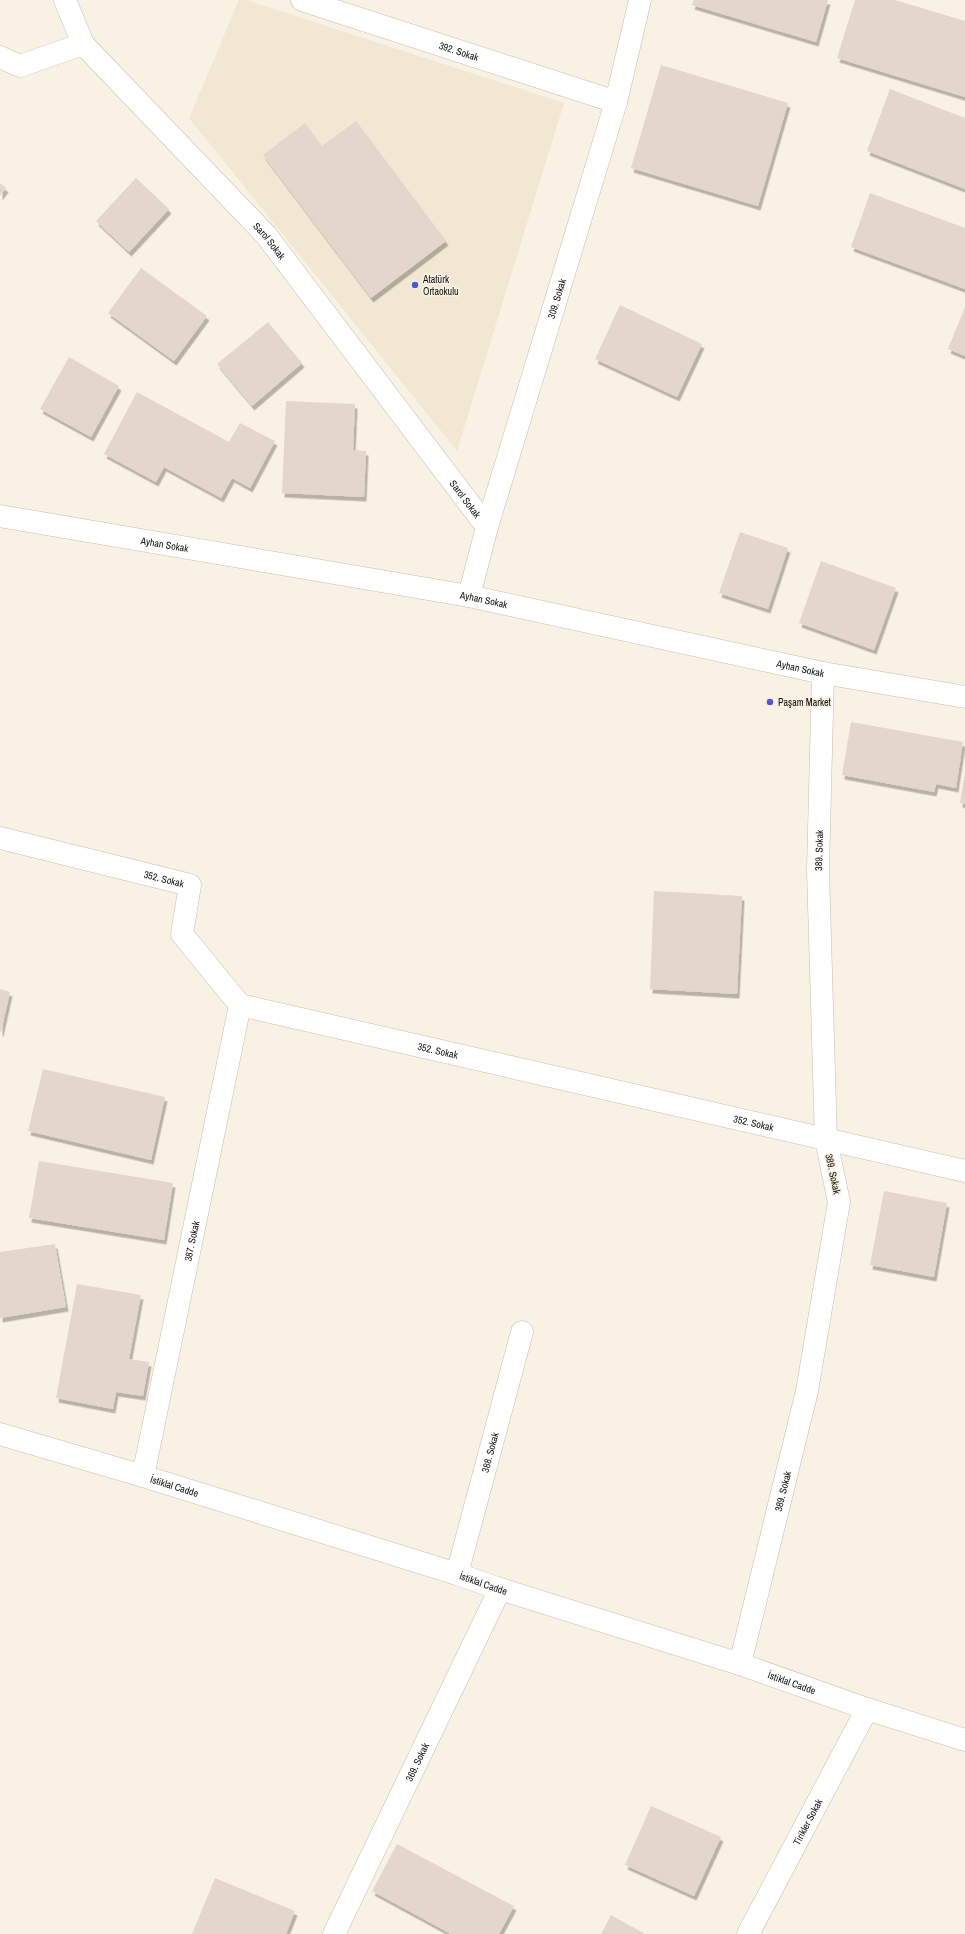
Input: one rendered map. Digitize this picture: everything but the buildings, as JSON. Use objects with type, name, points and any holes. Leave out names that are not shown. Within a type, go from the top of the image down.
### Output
[{"type":"street","points":[[0,57],[20,66],[82,44],[65,0]]},
{"type":"street","name":"392. Sokak","points":[[302,0],[616,102]]},
{"type":"street","name":"309. Sokak","points":[[468,596],[487,527],[616,102],[640,0]]},
{"type":"street","name":"Sarol Sokak","points":[[82,44],[266,235],[487,527]]},
{"type":"street","name":"Ayhan Sokak","points":[[0,516],[468,596],[823,673],[965,697]]},
{"type":"street","name":"389. Sokak","points":[[740,1664],[807,1391],[839,1202],[826,1140],[818,870],[823,673]]},
{"type":"street","name":"352. Sokak","points":[[0,838],[190,885],[182,934],[240,1005],[965,1171]]},
{"type":"street","name":"387. Sokak","points":[[143,1476],[240,1005]]},
{"type":"street","name":"388. Sokak","points":[[457,1574],[522,1332]]},
{"type":"street","name":"İstiklal Cadde","points":[[0,1434],[143,1476],[457,1574],[500,1589],[740,1664],[867,1709],[965,1740]]},
{"type":"street","name":"369. Sokak","points":[[334,1934],[500,1589]]},
{"type":"street","name":"Tirikler Sokak","points":[[748,1934],[867,1709]]},
{"type":"shaded area","name":"Atatürk Ortaokulu","points":[[239,0],[246,0],[564,103],[457,451],[189,118]]},
{"type":"place","name":"Atatürk Ortaokulu","points":[[415,285]]},
{"type":"place","name":"Paşam Market","points":[[770,702]]}]
